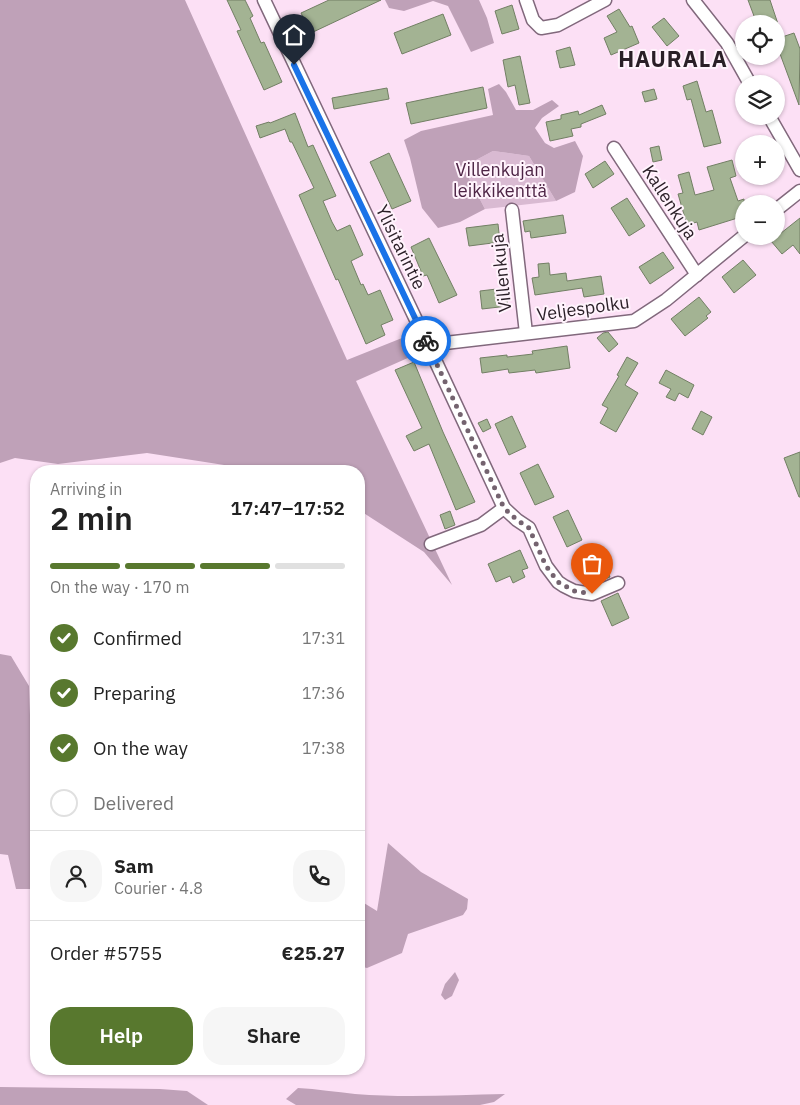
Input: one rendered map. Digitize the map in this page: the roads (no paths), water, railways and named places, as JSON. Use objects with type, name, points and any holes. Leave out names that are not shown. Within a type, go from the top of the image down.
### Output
[{"type":"street","name":"Ylisitarintie","points":[[264,0],[504,508],[529,528],[546,566],[558,582],[564,586],[574,591],[592,594],[618,583]]},
{"type":"street","points":[[526,0],[533,20],[541,28],[558,25],[606,0]]},
{"type":"street","points":[[693,0],[727,43],[745,75]]},
{"type":"street","points":[[774,125],[800,170]]},
{"type":"street","name":"Kallenkuja","points":[[614,148],[697,275]]},
{"type":"street","points":[[785,203],[800,191]]},
{"type":"street","name":"Villenkuja","points":[[512,210],[526,333]]},
{"type":"street","name":"Veljespolku","points":[[428,345],[634,321],[666,300],[735,243]]},
{"type":"street","points":[[431,544],[481,525],[504,508]]},
{"type":"district","name":"HAURALA","points":[[673,58]]},
{"type":"park label","name":"Villenkujan leikkikenttä","points":[[500,179]]}]
